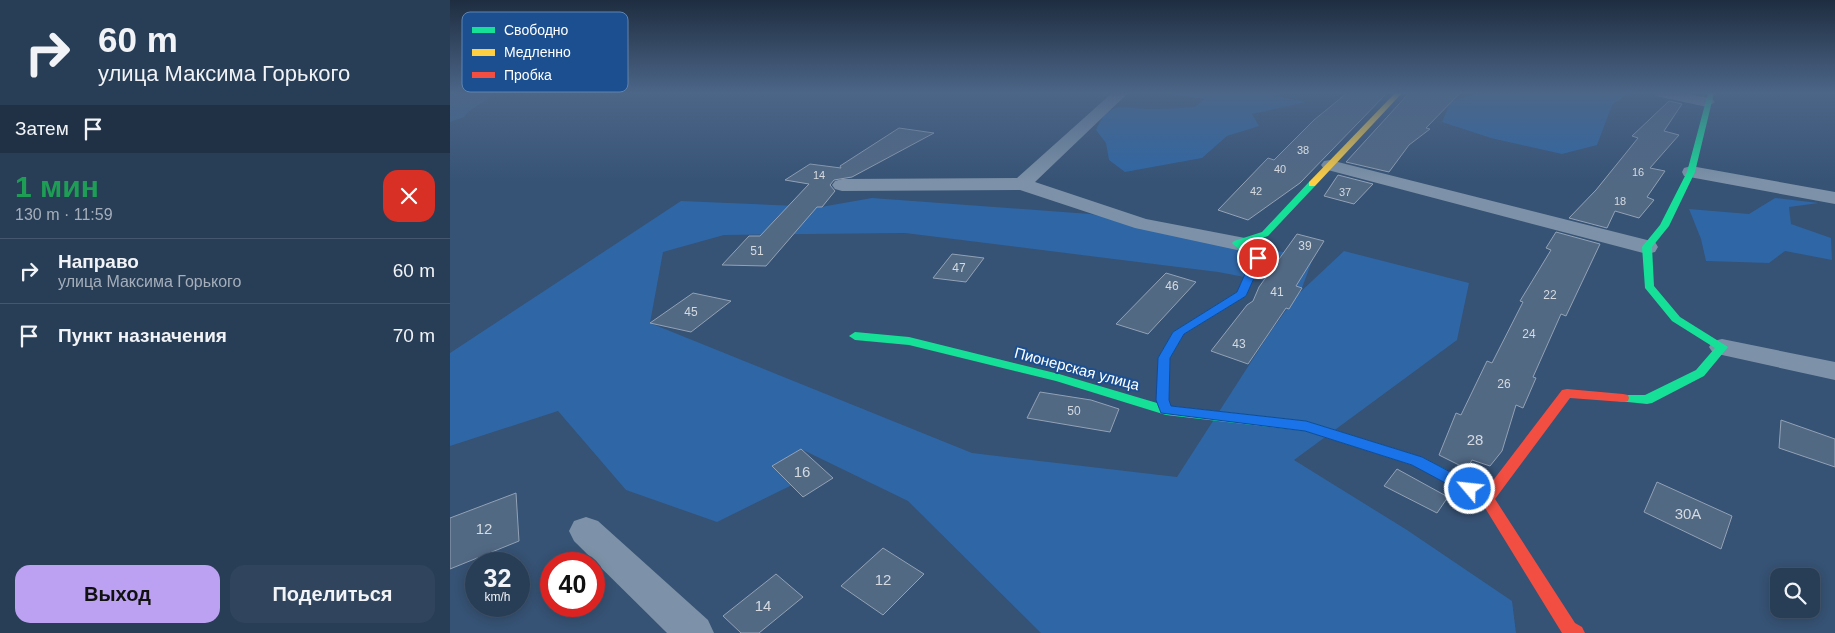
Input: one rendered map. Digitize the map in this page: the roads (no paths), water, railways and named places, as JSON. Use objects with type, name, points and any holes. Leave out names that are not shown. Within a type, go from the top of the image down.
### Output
[{"type":"street","points":[[1022,184],[1089,123]]},
{"type":"street","points":[[1237,243],[1265,234],[1290,205],[1371,123]]},
{"type":"street","points":[[1703,123],[1691,172],[1664,226],[1648,247],[1649,286],[1676,319],[1722,347],[1835,371]]},
{"type":"street","points":[[1330,165],[1648,247]]},
{"type":"street","points":[[1691,172],[1835,198]]},
{"type":"street","points":[[842,185],[1022,184],[1142,224],[1237,243],[1258,258],[1242,294],[1179,332],[1164,358],[1162,400],[1166,410]]},
{"type":"street","name":"Пионерская улица","points":[[855,336],[909,341],[1059,378],[1166,410],[1306,426],[1417,461],[1487,499],[1569,629],[1576,633]]},
{"type":"street","points":[[1487,499],[1567,393],[1647,400],[1700,373],[1722,347]]},
{"type":"street","points":[[586,531],[694,633]]}]
